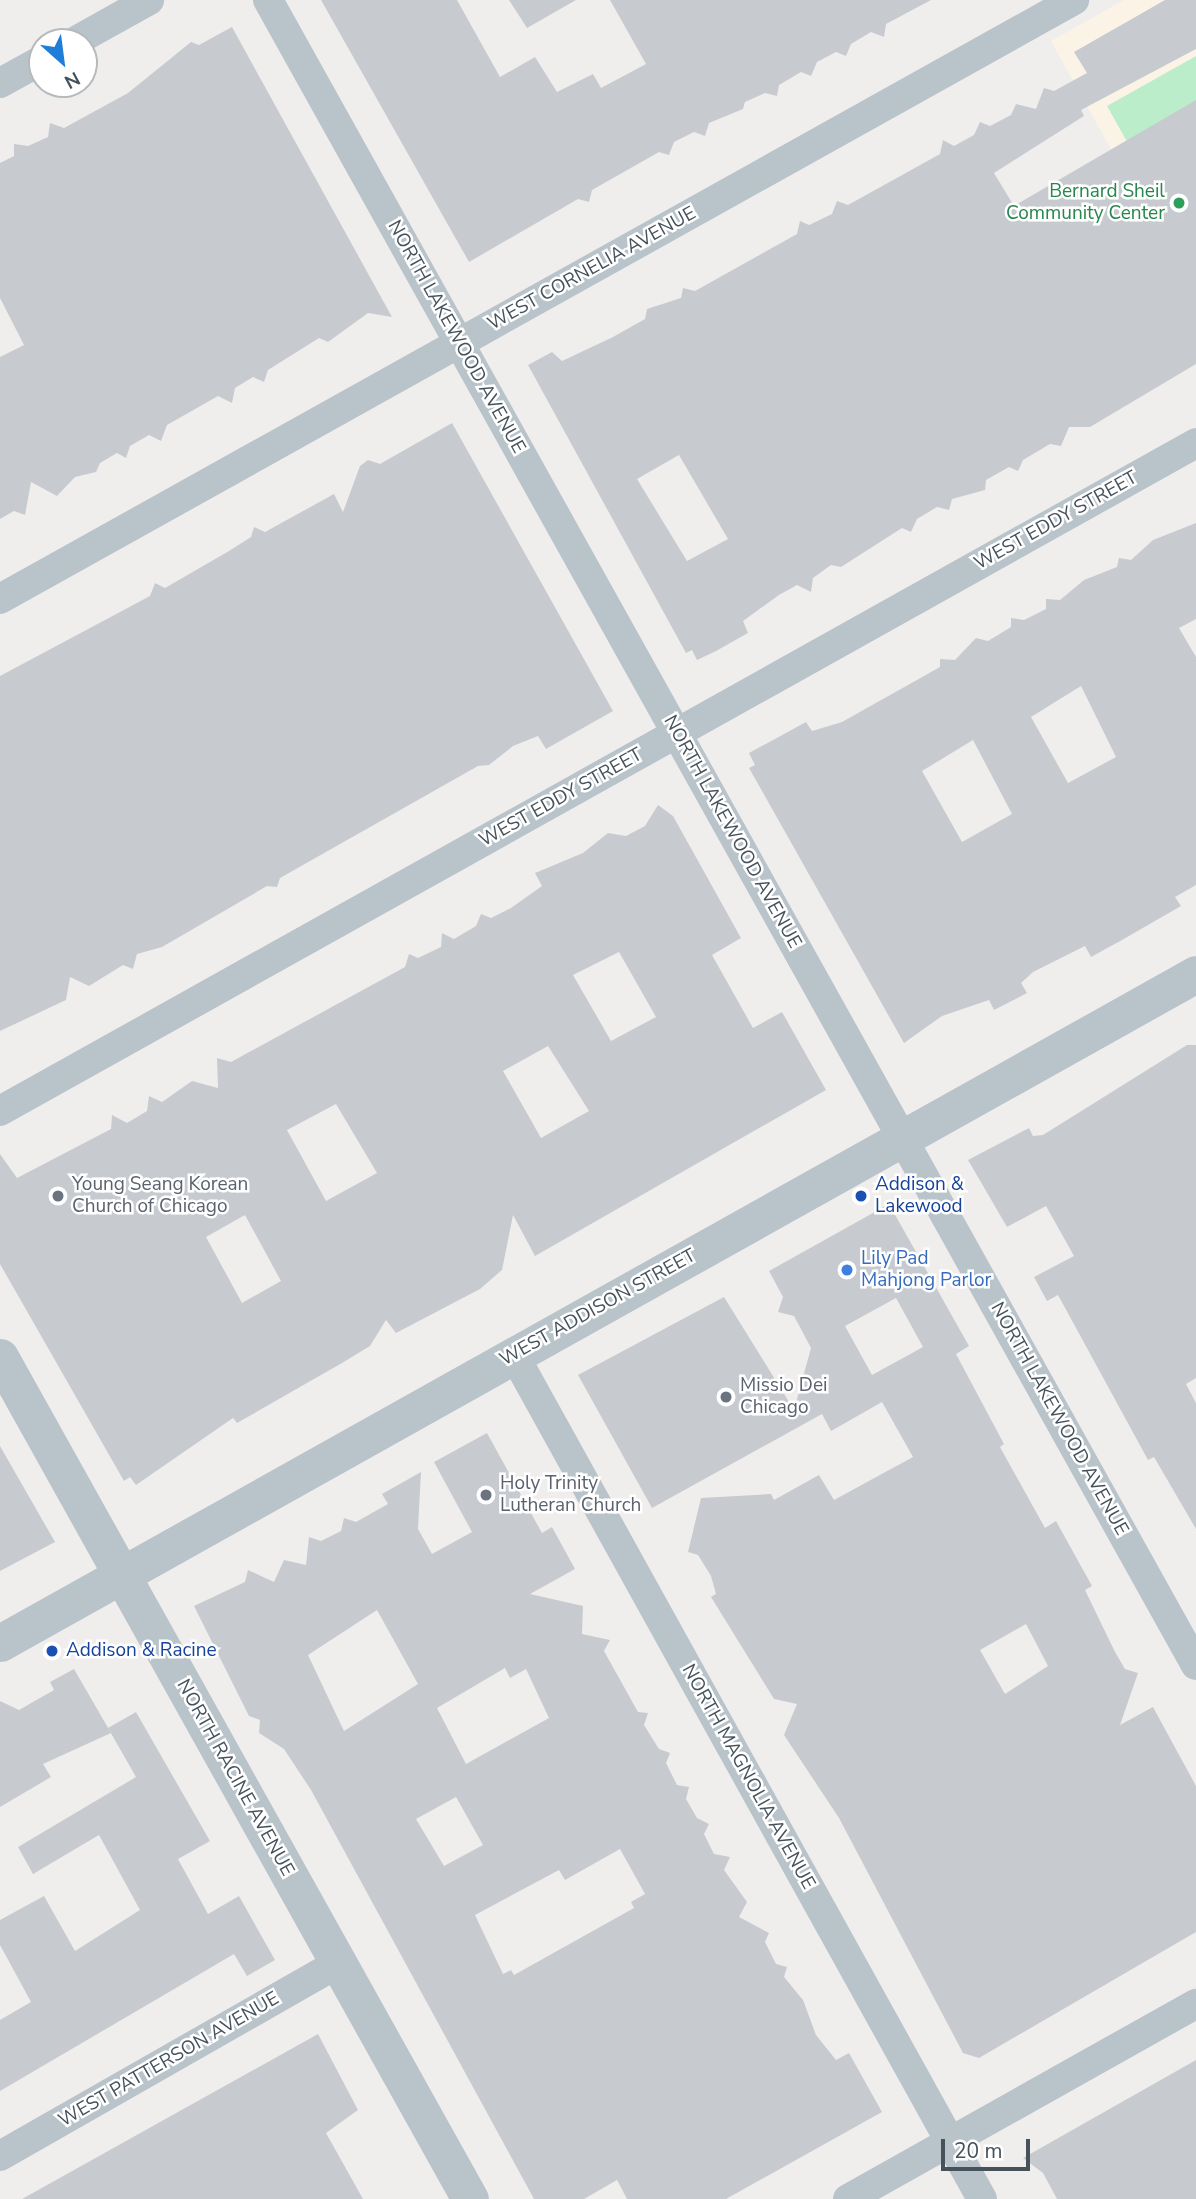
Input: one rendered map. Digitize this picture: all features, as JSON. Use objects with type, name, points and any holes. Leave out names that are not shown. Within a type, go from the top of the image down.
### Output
[{"type":"street","points":[[98,29],[149,0]]},
{"type":"street","name":"NORTH LAKEWOOD AVENUE","points":[[268,0],[1196,1665]]},
{"type":"street","name":"WEST CORNELIA AVENUE","points":[[0,599],[1074,0]]},
{"type":"street","points":[[0,83],[28,68]]},
{"type":"street","name":"WEST EDDY STREET","points":[[0,1111],[1196,443]]},
{"type":"street","name":"WEST ADDISON STREET","points":[[0,1643],[1196,974]]},
{"type":"street","name":"NORTH MAGNOLIA AVENUE","points":[[514,1355],[982,2199]]},
{"type":"street","name":"NORTH RACINE AVENUE","points":[[0,1357],[470,2199]]},
{"type":"street","name":"WEST PATTERSON AVENUE","points":[[0,2156],[338,1963]]},
{"type":"street","points":[[848,2199],[1196,2004]]},
{"type":"shaded area","points":[[1124,0],[1196,0],[1196,302],[1051,41]]},
{"type":"green space","name":"Bernard Sheil Community Center","points":[[1196,56],[1196,265],[1107,106]]},
{"type":"building","points":[[321,0],[457,0],[500,77],[535,57],[557,92],[593,74],[601,88],[646,64],[610,0],[931,0],[886,24],[884,37],[871,32],[851,44],[846,56],[836,52],[817,62],[811,76],[801,72],[779,85],[777,96],[765,93],[745,102],[743,109],[709,123],[705,136],[694,132],[674,142],[669,155],[659,152],[592,190],[589,202],[578,199],[469,262]]},
{"type":"building","points":[[509,0],[576,0],[527,28]]},
{"type":"building","points":[[1165,0],[1196,0],[1196,49],[1081,110],[1084,116],[994,173],[1014,206],[1196,100],[1196,364],[1090,427],[1069,427],[1061,446],[1050,444],[1023,460],[1018,471],[1009,467],[986,480],[985,490],[952,499],[949,510],[937,507],[917,519],[911,532],[902,528],[841,567],[831,565],[813,578],[811,592],[797,585],[779,595],[743,621],[748,633],[697,660],[692,650],[686,653],[528,365],[552,352],[562,361],[613,337],[645,319],[647,309],[681,298],[683,288],[695,291],[797,234],[800,221],[809,225],[832,214],[837,201],[848,205],[940,154],[943,140],[954,146],[974,135],[980,122],[990,126],[1011,115],[1016,104],[1036,109],[1044,88],[1054,91],[1087,73],[1074,52]],"holes":[[[679,455],[728,539],[687,561],[637,479]]]},
{"type":"building","points":[[232,27],[392,317],[368,313],[328,342],[319,338],[268,370],[264,382],[253,377],[235,388],[232,403],[218,396],[167,425],[161,441],[149,435],[130,446],[126,458],[117,453],[100,463],[96,472],[75,477],[57,496],[31,482],[25,515],[14,511],[0,519],[0,357],[24,345],[0,298],[0,163],[14,156],[14,144],[28,146],[48,137],[50,123],[64,128],[128,93],[191,42],[199,45]]},
{"type":"building","points":[[452,423],[613,711],[546,749],[538,736],[513,746],[489,765],[478,766],[280,878],[277,887],[267,886],[162,947],[137,954],[133,969],[123,965],[89,986],[70,977],[66,1000],[0,1031],[0,676],[150,596],[155,583],[165,588],[229,551],[251,537],[254,527],[265,532],[334,494],[343,512],[360,466],[368,460],[380,464]]},
{"type":"building","points":[[1196,523],[1196,619],[1179,628],[1196,657],[1196,885],[1175,897],[1181,906],[1091,957],[1085,946],[1033,972],[1021,983],[1027,993],[994,1010],[989,1000],[942,1016],[904,1043],[749,768],[755,765],[749,753],[806,722],[812,731],[842,722],[940,667],[940,659],[955,660],[976,638],[988,641],[1011,627],[1011,618],[1024,620],[1046,609],[1046,599],[1060,600],[1084,580],[1117,567],[1119,558],[1131,560],[1153,540]],"holes":[[[1081,686],[1116,757],[1068,783],[1031,717]],[[973,740],[1012,814],[962,842],[922,771]]]},
{"type":"building","points":[[658,805],[673,816],[741,938],[712,955],[753,1028],[782,1012],[826,1090],[535,1256],[513,1215],[502,1270],[480,1289],[396,1333],[386,1320],[370,1346],[237,1423],[233,1418],[136,1485],[130,1477],[124,1481],[0,1264],[0,1154],[17,1178],[111,1129],[112,1115],[127,1123],[147,1111],[149,1096],[162,1102],[192,1081],[218,1088],[217,1058],[231,1062],[405,967],[409,954],[418,958],[441,947],[442,933],[454,939],[476,926],[481,914],[491,918],[511,908],[542,886],[535,873],[583,853],[608,833],[626,836],[645,826]],"holes":[[[619,952],[656,1017],[611,1041],[573,975]],[[548,1046],[589,1111],[541,1138],[503,1071]],[[336,1104],[377,1173],[326,1201],[287,1130]],[[245,1215],[281,1281],[242,1303],[206,1237]]]},
{"type":"building","points":[[1187,1045],[1196,1045],[1196,1378],[1186,1384],[1196,1403],[1196,1529],[1154,1457],[1148,1460],[1058,1295],[1047,1301],[1034,1277],[1074,1256],[1046,1206],[1007,1227],[968,1160],[1029,1128],[1033,1136],[1043,1135]]},
{"type":"building","points":[[889,1204],[969,1346],[956,1354],[1004,1444],[1000,1447],[1045,1528],[1056,1521],[1092,1586],[1085,1590],[1115,1652],[1125,1669],[1138,1673],[1120,1725],[1153,1707],[1196,1786],[1196,1932],[979,2058],[963,2053],[839,1818],[784,1735],[797,1704],[774,1699],[711,1597],[716,1594],[711,1576],[698,1555],[688,1552],[701,1498],[771,1494],[774,1500],[819,1475],[834,1500],[913,1457],[882,1402],[831,1431],[822,1414],[652,1508],[578,1375],[724,1297],[794,1410],[811,1348],[794,1316],[778,1312],[783,1297],[769,1271]],"holes":[[[896,1298],[923,1347],[872,1375],[845,1326]],[[1026,1624],[1048,1666],[1005,1694],[980,1650]]]},
{"type":"building","points":[[487,1433],[542,1533],[552,1527],[575,1569],[530,1594],[583,1606],[582,1634],[610,1640],[604,1651],[638,1712],[648,1713],[644,1725],[659,1749],[670,1753],[666,1763],[677,1785],[689,1787],[686,1799],[697,1818],[709,1824],[704,1834],[714,1854],[730,1857],[724,1870],[747,1902],[739,1917],[769,1933],[765,1942],[776,1964],[787,1967],[784,1977],[803,2000],[816,2035],[836,2060],[849,2053],[882,2112],[726,2199],[627,2199],[617,2180],[584,2199],[534,2199],[311,1790],[284,1749],[259,1733],[260,1720],[249,1716],[194,1606],[245,1582],[248,1570],[274,1582],[284,1560],[306,1565],[309,1537],[321,1541],[341,1531],[344,1518],[356,1522],[388,1504],[382,1494],[421,1472],[418,1529],[432,1554],[472,1532],[434,1462]],"holes":[[[377,1610],[418,1684],[344,1731],[308,1655]],[[505,1668],[510,1678],[526,1669],[549,1718],[466,1764],[437,1708]],[[456,1797],[483,1845],[444,1866],[416,1819]],[[620,1849],[645,1894],[631,1902],[634,1908],[514,1975],[511,1970],[503,1974],[475,1915],[559,1870],[565,1880]]]},
{"type":"building","points":[[0,1446],[55,1542],[0,1571]]},
{"type":"building","points":[[74,1669],[111,1733],[43,1764],[51,1777],[0,1807],[0,1701],[19,1710],[54,1690],[50,1682]]},
{"type":"building","points":[[136,1712],[210,1841],[178,1859],[208,1914],[239,1896],[275,1960],[247,1976],[234,1954],[0,2091],[0,2020],[31,2002],[0,1945],[0,1920],[44,1896],[75,1951],[140,1910],[99,1835],[33,1874],[18,1847],[136,1777],[108,1728]]},
{"type":"building","points":[[318,2034],[358,2110],[326,2133],[363,2199],[22,2199]]},
{"type":"building","points":[[1196,2060],[1196,2199],[1057,2199],[1043,2173],[1023,2158]]},
{"type":"place","name":"Bernard Sheil Community Center","points":[[1179,203]]},
{"type":"place","name":"Young Seang Korean Church of Chicago","points":[[58,1196]]},
{"type":"place","name":"Addison & Lakewood","points":[[861,1196]]},
{"type":"place","name":"Lily Pad Mahjong Parlor","points":[[847,1270]]},
{"type":"place","name":"Missio Dei Chicago","points":[[726,1397]]},
{"type":"place","name":"Holy Trinity Lutheran Church","points":[[486,1495]]},
{"type":"place","name":"Addison & Racine","points":[[52,1651]]}]
